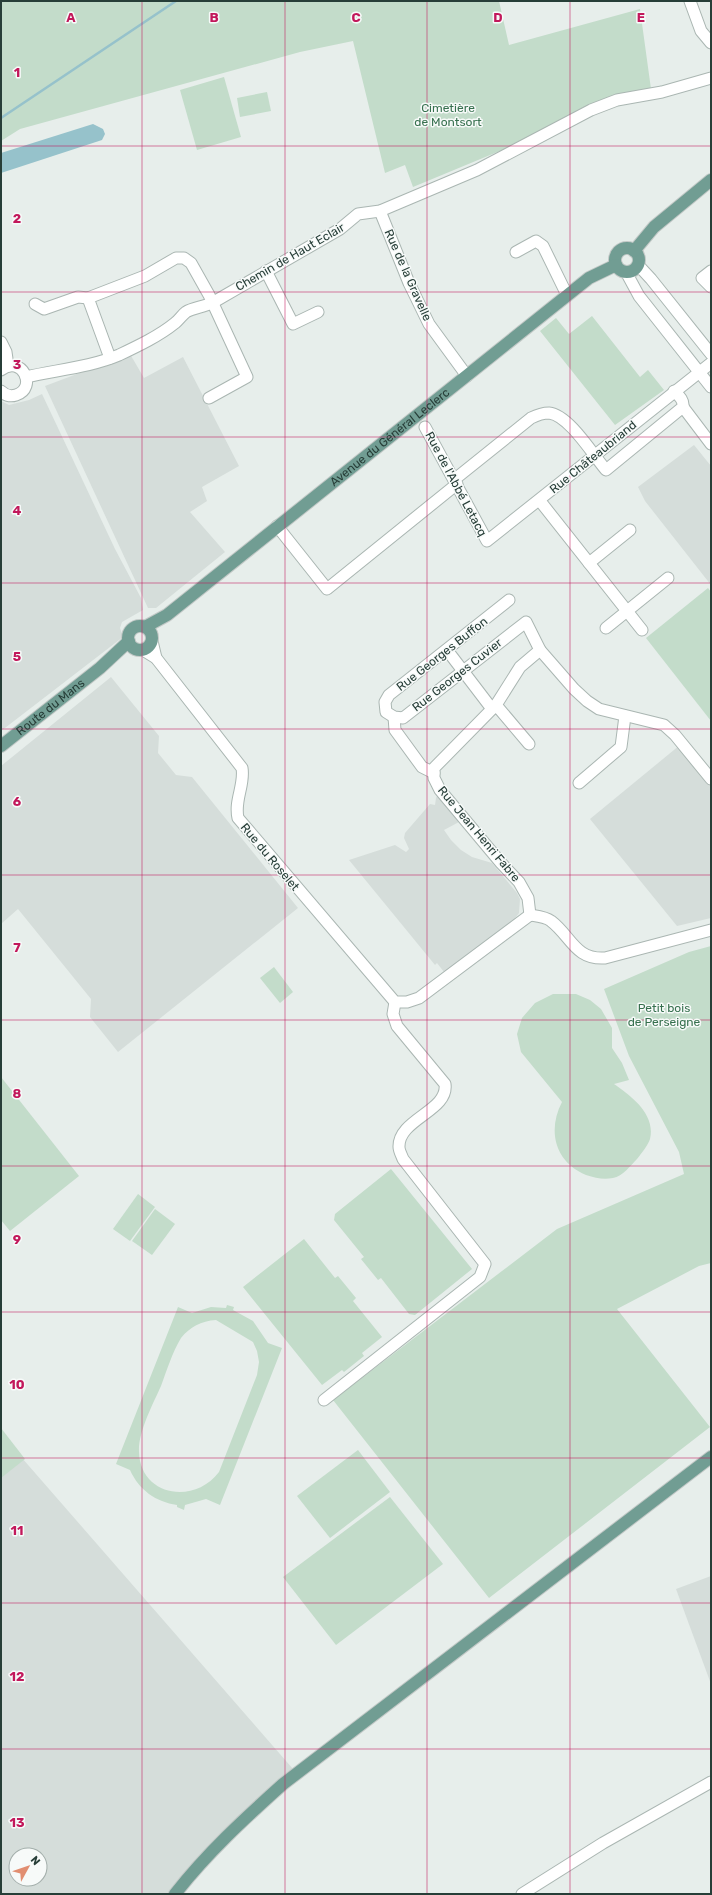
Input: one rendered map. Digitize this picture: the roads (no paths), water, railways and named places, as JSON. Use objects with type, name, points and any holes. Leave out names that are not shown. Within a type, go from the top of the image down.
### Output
[{"type":"main road","points":[[634,251],[654,227],[711,180]]},
{"type":"main road","points":[[628,248],[634,251],[638,260],[638,265],[632,271],[626,272],[620,270],[616,265],[615,258],[621,250],[628,248]]},
{"type":"main road","name":"Avenue du Général Leclerc","points":[[150,635],[166,615],[588,278],[616,265]]},
{"type":"main road","points":[[135,628],[150,635],[148,648],[135,647],[129,634],[135,628]]},
{"type":"main road","name":"Route du Mans","points":[[1,746],[100,668],[135,647]]},
{"type":"main road","points":[[176,1894],[197,1866],[227,1835],[283,1784],[711,1457]]},
{"type":"street","points":[[690,1],[701,31],[711,43]]},
{"type":"street","name":"Chemin de Haut Eclair","points":[[26,376],[110,358],[161,333],[176,323],[185,312],[192,309],[202,308],[212,303],[340,229],[358,214],[380,211],[477,170],[591,110],[617,100],[662,92],[711,78]]},
{"type":"street","name":"Rue de la Gravelle","points":[[380,211],[409,283],[429,324],[467,376]]},
{"type":"street","points":[[516,252],[536,242],[543,246],[567,295]]},
{"type":"street","points":[[35,304],[44,309],[78,297],[88,298],[145,276],[176,258],[184,258],[191,263],[203,284],[247,377],[209,398]]},
{"type":"street","points":[[638,265],[711,354]]},
{"type":"street","points":[[266,271],[293,324],[318,312]]},
{"type":"street","points":[[626,272],[639,296],[711,387]]},
{"type":"street","points":[[707,275],[711,287]]},
{"type":"street","points":[[88,298],[110,358]]},
{"type":"street","points":[[1,342],[6,352],[5,368],[17,367],[24,372],[26,376],[26,386],[20,393],[12,396],[1,391]]},
{"type":"street","name":"Rue Châteaubriand","points":[[487,542],[540,501],[691,377],[700,373],[711,362]]},
{"type":"street","points":[[674,391],[681,397],[684,403],[683,407],[711,444]]},
{"type":"street","points":[[277,526],[327,589],[531,418],[541,414],[550,413],[567,422],[593,456],[606,470],[683,407]]},
{"type":"street","name":"Rue de l'Abbé Letacq","points":[[425,427],[456,481],[487,542]]},
{"type":"street","points":[[540,501],[642,630]]},
{"type":"street","points":[[589,563],[630,530]]},
{"type":"street","points":[[606,628],[668,578]]},
{"type":"street","name":"Rue Georges Buffon","points":[[390,715],[385,702],[389,695],[509,600]]},
{"type":"street","name":"Rue Georges Cuvier","points":[[390,715],[403,718],[526,622],[540,650]]},
{"type":"street","name":"Rue du Roselet","points":[[150,635],[156,658],[242,768],[244,776],[237,802],[238,818],[395,1002]]},
{"type":"street","name":"Rue du Roselet","points":[[135,647],[156,658]]},
{"type":"street","points":[[447,650],[494,707],[529,744]]},
{"type":"street","points":[[540,650],[574,689],[587,701],[599,709],[664,724],[675,735],[711,779]]},
{"type":"street","name":"Rue Jean Henri Fabre","points":[[530,915],[528,898],[519,882],[501,863],[440,790],[434,778],[434,768],[439,761],[494,707],[520,667],[540,650]]},
{"type":"street","points":[[390,715],[395,730],[422,768],[434,773]]},
{"type":"street","points":[[579,783],[621,747],[625,716]]},
{"type":"street","points":[[324,1400],[480,1276],[485,1264],[403,1159],[399,1147],[404,1132],[441,1100],[446,1091],[445,1084],[397,1026],[393,1014],[395,1002],[407,1002],[419,998],[530,915],[550,920],[580,952],[588,957],[594,958],[604,958],[711,930]]},
{"type":"street","points":[[522,1894],[603,1843],[711,1782]]},
{"type":"water","points":[[93,124],[103,129],[105,134],[102,140],[1,173],[1,153]]},
{"type":"waterway","points":[[1,118],[176,1]]},
{"type":"park label","name":"Cimetière de Montsort","points":[[448,115]]},
{"type":"park label","name":"Petit bois de Perseigne","points":[[664,1015]]}]
